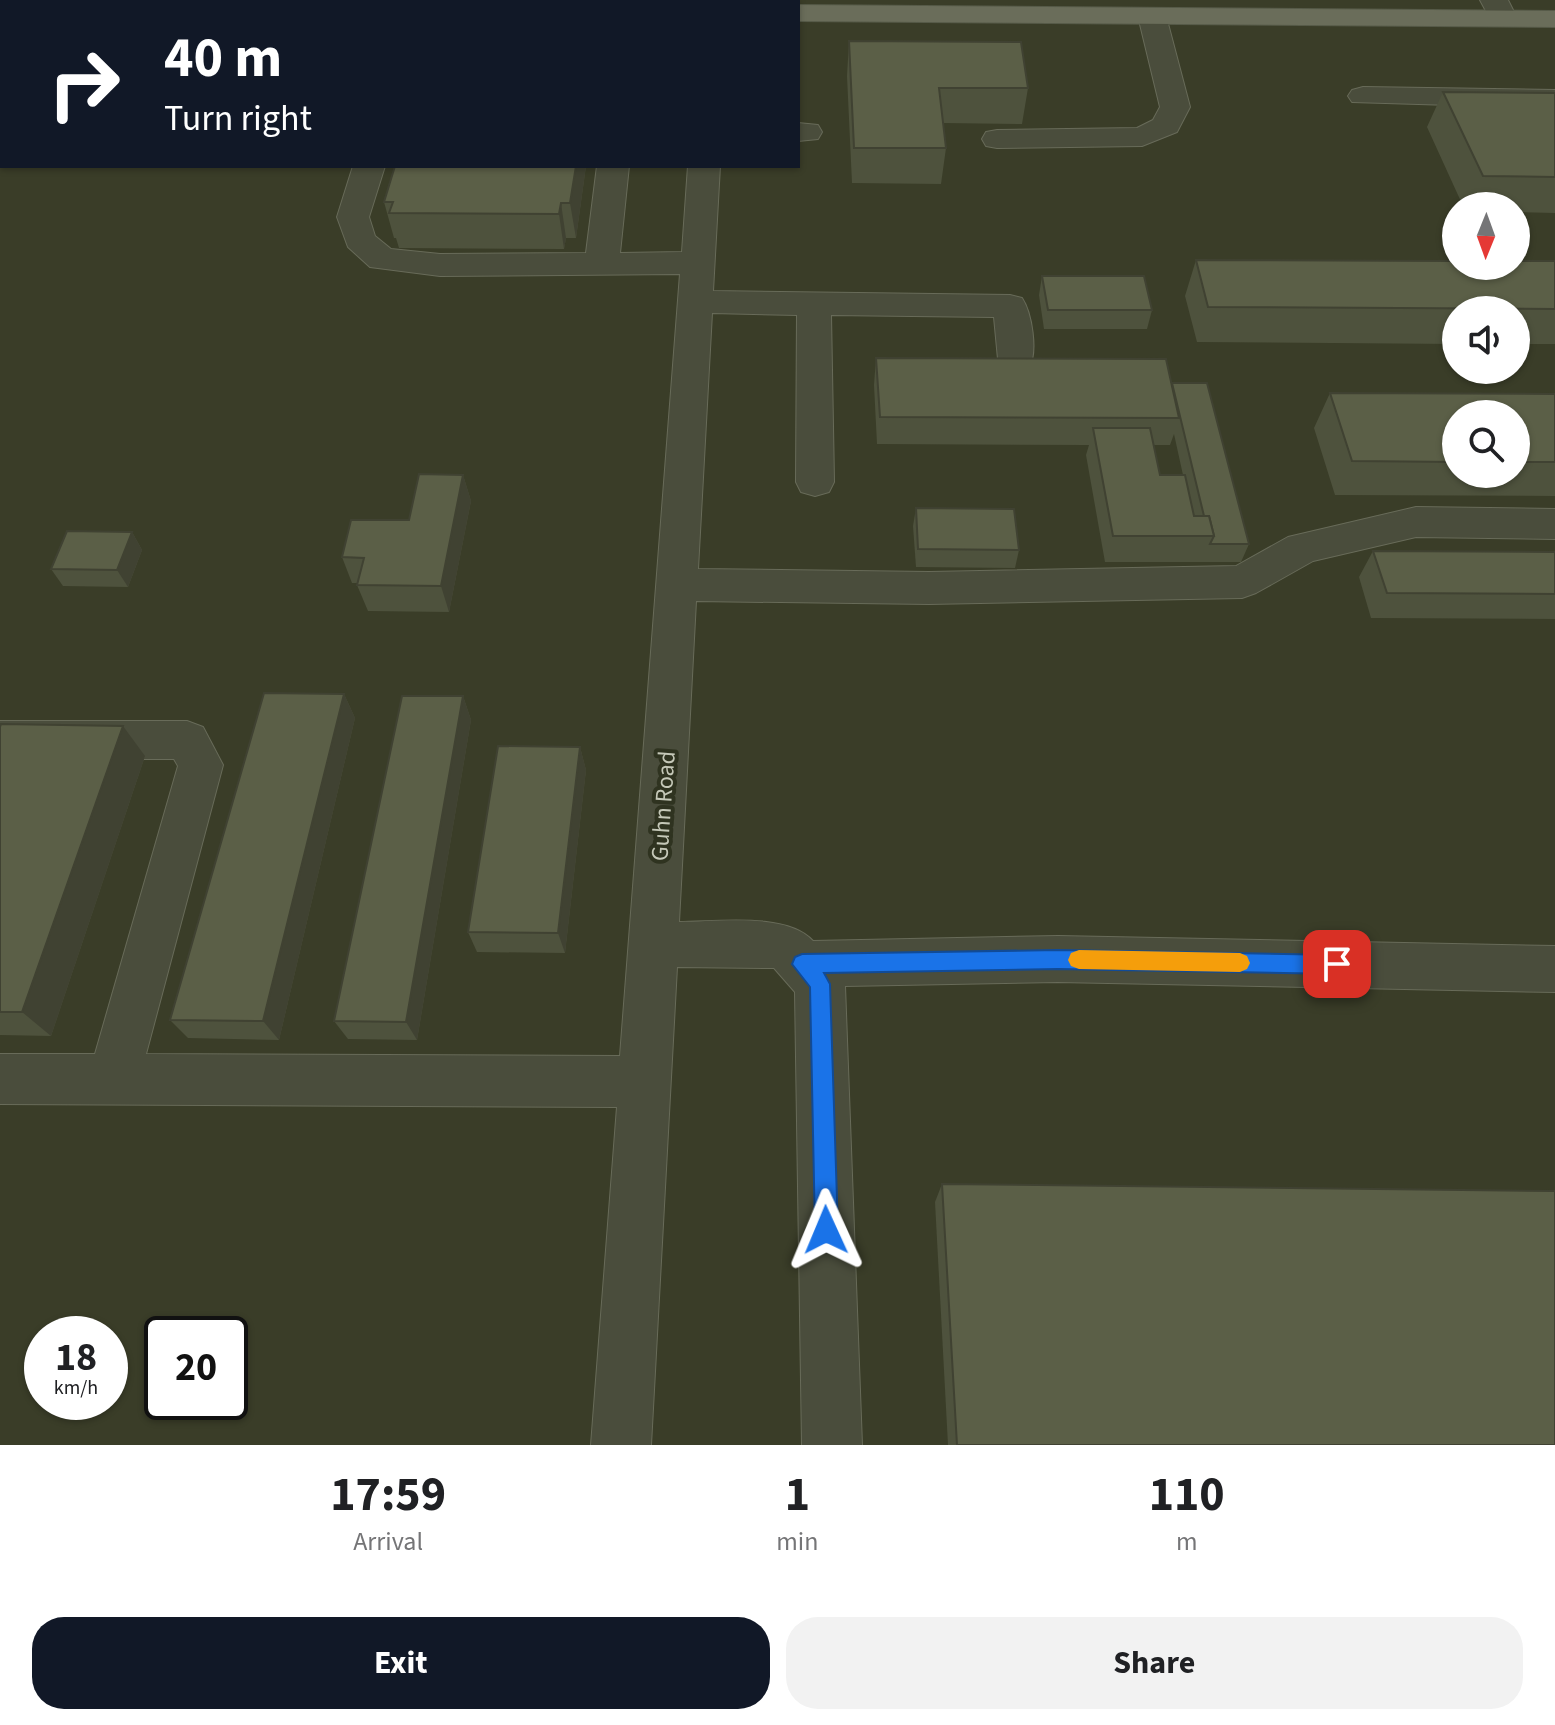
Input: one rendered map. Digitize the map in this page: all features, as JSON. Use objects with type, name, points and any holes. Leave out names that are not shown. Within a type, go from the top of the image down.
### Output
[{"type":"main road","points":[[800,13],[1119,8],[1152,16],[1498,9],[1555,19]]},
{"type":"street","points":[[997,139],[1142,137],[1166,126],[1175,107],[1152,16]]},
{"type":"street","points":[[1363,96],[1555,99]]},
{"type":"street","points":[[368,168],[353,217],[360,240],[382,259],[440,265],[602,263],[814,304],[1010,306],[1016,359]]},
{"type":"street","points":[[602,263],[613,168]]},
{"type":"street","name":"Guhn Road","points":[[621,1445],[704,168]]},
{"type":"street","points":[[814,304],[815,482]]},
{"type":"street","points":[[677,585],[929,588],[1242,582],[1302,548],[1416,522],[1555,524]]},
{"type":"street","points":[[0,740],[187,740],[201,765],[113,1080]]},
{"type":"street","points":[[654,944],[786,946],[820,984],[832,1445]]},
{"type":"street","points":[[802,964],[1058,959],[1555,969]]},
{"type":"street","points":[[0,1079],[645,1082]]},
{"type":"building","points":[[849,41],[1021,42],[1028,88],[939,88],[946,148],[854,148]]},
{"type":"building","points":[[1443,92],[1555,93],[1555,177],[1483,176]]},
{"type":"building","points":[[394,168],[576,168],[570,203],[561,203],[559,214],[389,213],[393,202],[384,202]]},
{"type":"building","points":[[1196,260],[1442,261],[1442,280],[1530,280],[1530,261],[1555,261],[1555,309],[1530,309],[1530,296],[1442,296],[1442,308],[1208,307]]},
{"type":"building","points":[[1042,276],[1144,276],[1152,310],[1048,310]]},
{"type":"building","points":[[876,358],[1166,359],[1179,418],[880,417]]},
{"type":"building","points":[[1172,383],[1207,383],[1249,544],[1210,544],[1214,536],[1209,516],[1204,516]]},
{"type":"building","points":[[1330,393],[1555,394],[1555,462],[1530,462],[1530,400],[1442,400],[1442,462],[1352,461]]},
{"type":"building","points":[[1093,428],[1150,428],[1160,475],[1185,475],[1194,516],[1209,516],[1214,536],[1113,536]]},
{"type":"building","points":[[419,474],[463,475],[441,586],[357,585],[364,558],[342,557],[351,520],[409,520]]},
{"type":"building","points":[[916,508],[1014,509],[1019,550],[918,549]]},
{"type":"building","points":[[67,531],[132,532],[117,570],[51,569]]},
{"type":"building","points":[[1373,551],[1555,552],[1555,594],[1387,593]]},
{"type":"building","points":[[264,693],[344,694],[263,1021],[170,1020]]},
{"type":"building","points":[[402,696],[463,696],[406,1022],[334,1021]]},
{"type":"building","points":[[1,724],[123,726],[22,1012],[0,1012]]},
{"type":"building","points":[[498,746],[580,747],[558,933],[468,932]]},
{"type":"building","points":[[942,1184],[1555,1191],[1555,1445],[957,1445]]},
{"type":"slow traffic","points":[[1079,960],[1240,963]]},
{"type":"route","points":[[826,1230],[820,984],[802,964],[1058,959],[1337,964]]}]
